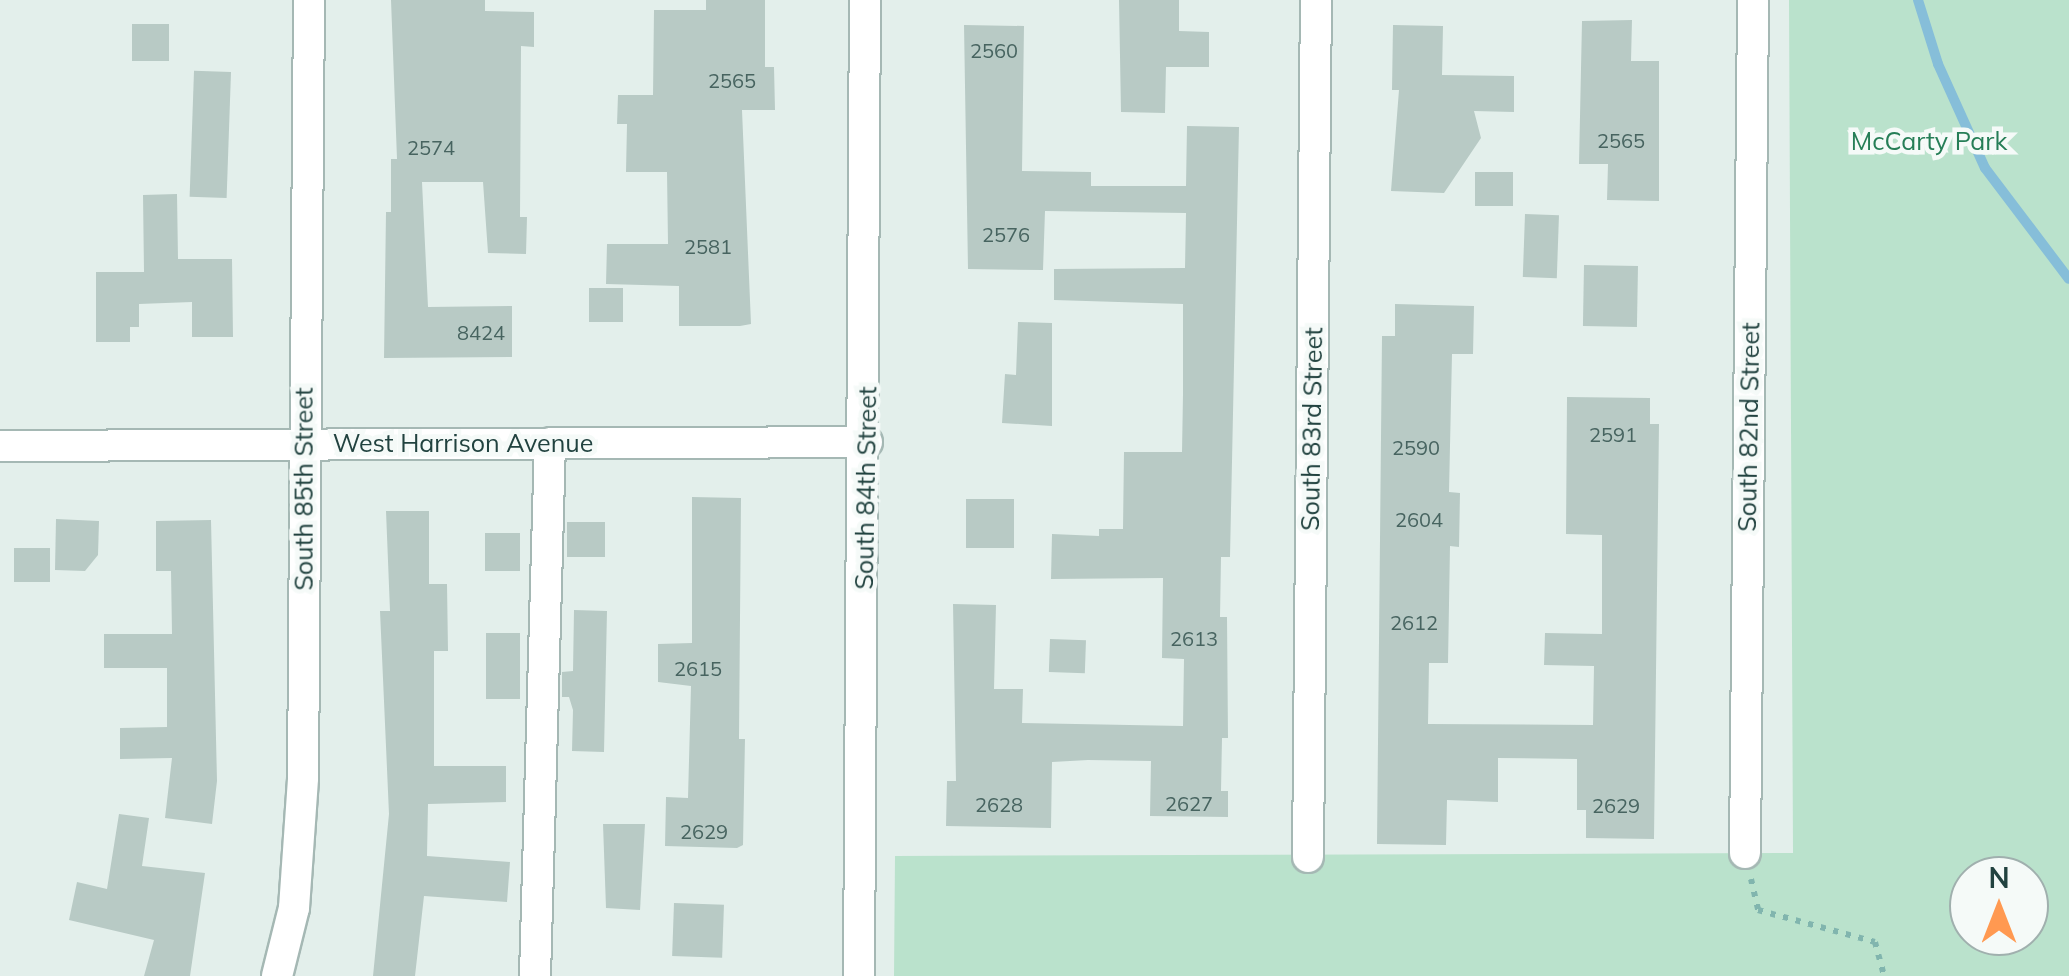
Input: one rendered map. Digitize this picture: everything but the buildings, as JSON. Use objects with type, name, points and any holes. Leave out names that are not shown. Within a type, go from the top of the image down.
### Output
[{"type":"street","name":"South 85th Street","points":[[277,976],[294,908],[303,778],[309,0]]},
{"type":"street","name":"South 84th Street","points":[[859,976],[867,442],[865,0]]},
{"type":"street","name":"South 83rd Street","points":[[1308,857],[1316,0]]},
{"type":"street","name":"South 82nd Street","points":[[1746,853],[1753,0]]},
{"type":"street","name":"West Harrison Avenue","points":[[0,446],[867,442]]},
{"type":"street","points":[[536,976],[550,444]]},
{"type":"path","points":[[1746,853],[1758,910],[1875,942],[1884,976]]},
{"type":"green space","name":"McCarty Park","points":[[1789,0],[2069,0],[2069,976],[894,976],[895,856],[1793,853]]},
{"type":"waterway","points":[[1918,0],[1938,64],[1985,168],[2069,279]]}]
